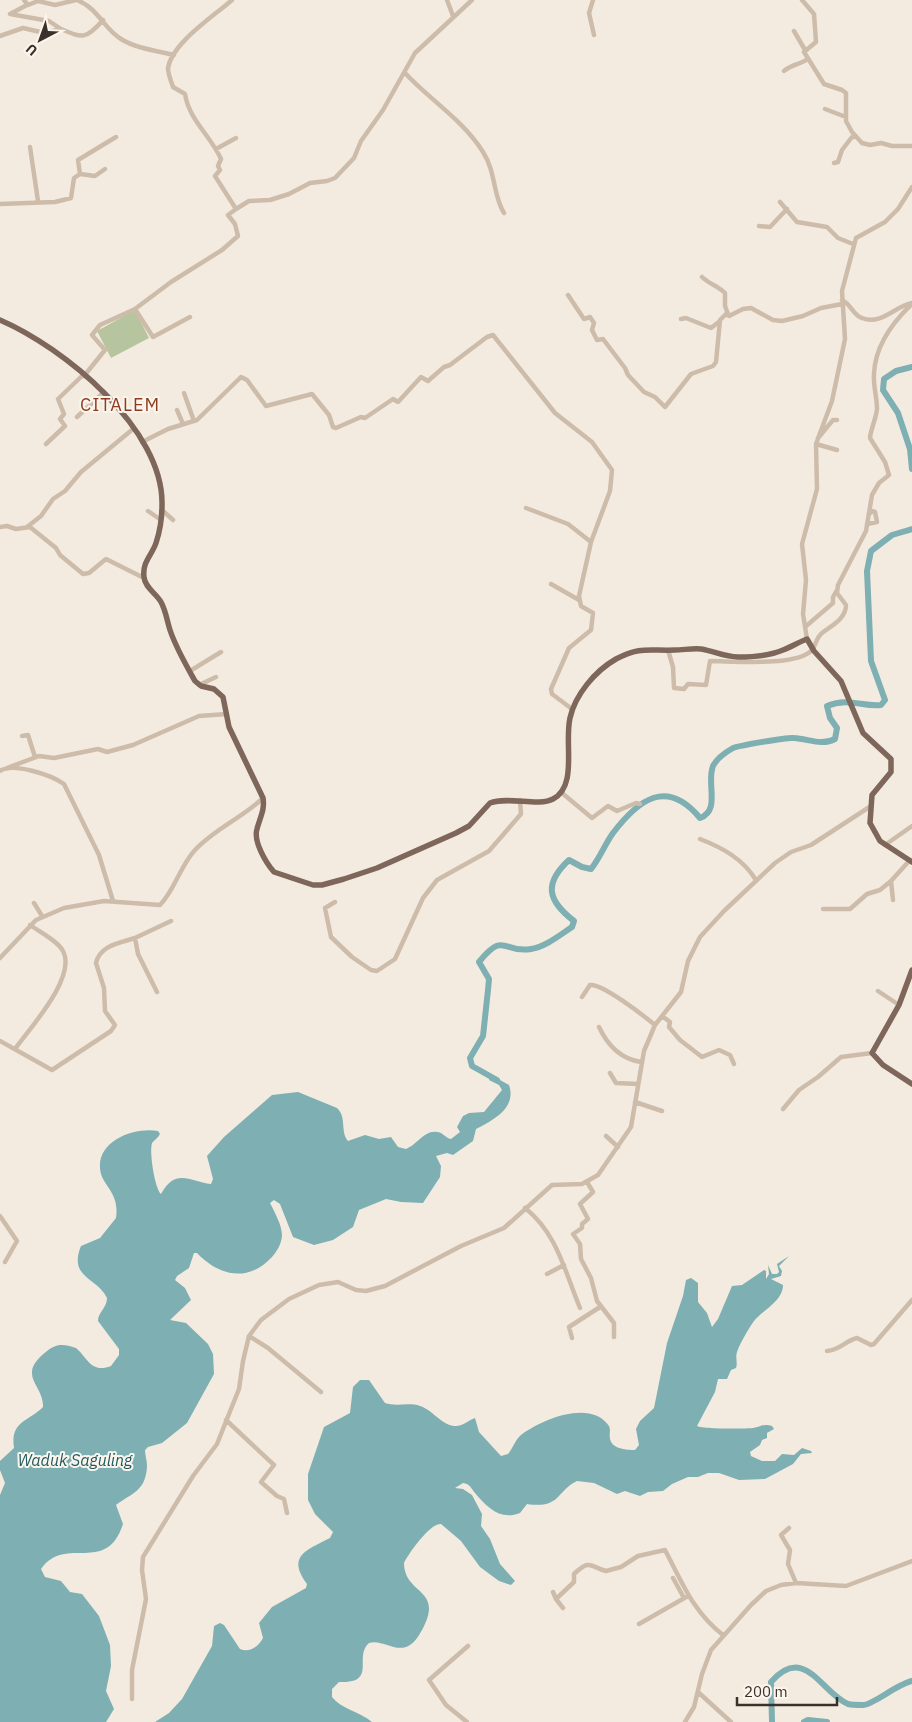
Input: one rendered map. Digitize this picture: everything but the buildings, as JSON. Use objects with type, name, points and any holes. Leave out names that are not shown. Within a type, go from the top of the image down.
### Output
[{"type":"main road","points":[[0,320],[30,334],[104,392],[124,412],[155,468],[160,486],[162,510],[157,541],[146,559],[144,578],[148,587],[162,603],[171,633],[199,685],[214,689],[221,694],[229,728],[263,798],[263,811],[257,828],[257,839],[272,870],[290,879],[320,885],[377,868],[456,833],[469,826],[490,803],[520,800],[543,802],[554,799],[562,792],[568,780],[567,732],[572,709],[594,677],[616,660],[643,649],[669,655],[702,649],[726,656],[752,656],[782,651],[807,639],[812,649],[836,674],[850,698],[863,733],[889,755],[892,762],[889,774],[872,795],[869,816],[873,832],[885,845],[911,861]]},
{"type":"main road","points":[[912,970],[899,1005],[872,1053],[883,1065],[912,1084]]},
{"type":"street","points":[[103,20],[93,31],[81,37],[72,35],[50,21],[10,14],[25,2],[38,1],[55,5],[77,0],[85,2],[103,20],[120,39],[174,55]]},
{"type":"street","points":[[232,0],[185,40],[174,55],[168,69],[173,87],[185,94],[186,104],[193,118],[216,149],[222,162],[216,176],[236,209]]},
{"type":"street","points":[[447,0],[453,16]]},
{"type":"street","points":[[46,444],[65,426],[60,419],[64,414],[58,399],[105,350],[92,335],[93,331],[103,322],[135,309],[167,285],[232,243],[239,234],[228,215],[236,209],[249,201],[270,200],[289,194],[310,183],[328,181],[335,178],[354,158],[361,140],[383,110],[415,53],[472,0]]},
{"type":"street","points":[[592,0],[589,13],[594,35]]},
{"type":"street","points":[[802,0],[814,14],[816,42],[805,50]]},
{"type":"street","points":[[0,36],[23,28],[45,33],[61,29]]},
{"type":"street","points":[[794,31],[808,59],[824,84],[846,92],[848,126],[857,137],[869,145],[882,143],[892,146],[912,146]]},
{"type":"street","points":[[784,70],[790,66],[797,66],[808,59]]},
{"type":"street","points":[[405,73],[434,98],[443,110],[457,120],[484,153],[497,188],[498,203],[504,213]]},
{"type":"street","points":[[825,109],[846,117]]},
{"type":"street","points":[[80,174],[78,160],[116,137]]},
{"type":"street","points":[[834,163],[838,162],[842,150],[852,137],[857,137]]},
{"type":"street","points":[[216,149],[236,138]]},
{"type":"street","points":[[30,147],[38,201]]},
{"type":"street","points":[[0,204],[38,201],[54,202],[71,198],[72,181],[80,174],[95,176],[105,169]]},
{"type":"street","points":[[807,639],[803,614],[806,580],[802,544],[817,489],[816,444],[832,401],[845,339],[846,323],[842,302],[843,284],[853,244],[858,236],[880,226],[893,214],[912,187]]},
{"type":"street","points":[[780,202],[799,222],[827,228],[838,238],[853,244]]},
{"type":"street","points":[[759,226],[770,227],[786,209]]},
{"type":"street","points":[[702,276],[708,282],[716,284],[725,293],[725,306],[729,316]]},
{"type":"street","points":[[568,295],[584,319],[590,317],[594,323],[592,330],[597,340],[603,339],[626,368],[628,375],[644,392],[655,397],[664,407],[691,374],[713,366],[716,362],[720,320]]},
{"type":"street","points":[[681,319],[711,328],[726,314],[729,316],[743,309],[751,308],[779,322],[803,316],[842,302],[851,306],[857,316],[866,319],[883,318],[912,303]]},
{"type":"street","points":[[805,627],[833,603],[833,597],[838,585],[868,524],[872,493],[878,483],[889,474],[885,462],[870,438],[876,419],[877,400],[874,372],[876,361],[886,336],[912,303]]},
{"type":"street","points":[[135,309],[153,337],[190,317]]},
{"type":"street","points":[[142,442],[182,424],[194,422],[242,376],[266,406],[312,394],[329,415],[333,427],[336,428],[361,417],[365,418],[393,399],[398,402],[421,377],[428,381],[445,366],[450,365],[492,335],[556,413],[592,442],[612,470],[612,483],[591,542],[579,600],[581,606],[593,612],[591,630],[570,648],[551,691],[572,709]]},
{"type":"street","points":[[77,417],[104,392]]},
{"type":"street","points":[[184,393],[194,422]]},
{"type":"street","points":[[177,410],[182,424]]},
{"type":"street","points":[[818,438],[833,420],[838,420]]},
{"type":"street","points":[[0,527],[7,526],[16,529],[28,527],[41,516],[53,499],[65,491],[81,472],[133,429]]},
{"type":"street","points":[[816,444],[837,450]]},
{"type":"street","points":[[526,508],[568,524],[591,542]]},
{"type":"street","points":[[162,510],[173,520]]},
{"type":"street","points":[[148,511],[161,520]]},
{"type":"street","points":[[868,524],[877,522],[875,512],[869,514]]},
{"type":"street","points":[[28,527],[56,548],[60,556],[83,574],[89,573],[106,559],[144,578]]},
{"type":"street","points":[[551,584],[579,600]]},
{"type":"street","points":[[669,655],[674,688],[684,690],[688,684],[707,685],[710,661],[740,663],[784,660],[801,656],[812,649],[818,636],[834,625],[846,610],[845,602],[837,590]]},
{"type":"street","points":[[190,671],[221,652]]},
{"type":"street","points":[[199,685],[216,677]]},
{"type":"street","points":[[0,771],[35,757],[54,758],[98,749],[107,752],[132,746],[190,719],[202,715],[227,714]]},
{"type":"street","points":[[22,736],[30,737],[35,757]]},
{"type":"street","points":[[7,768],[24,769],[64,784],[99,855],[113,900]]},
{"type":"street","points":[[562,792],[593,818],[608,806],[617,811],[636,803],[640,804]]},
{"type":"street","points":[[0,958],[30,925],[42,916],[64,908],[113,900],[160,905],[194,850],[230,823],[246,814],[263,798]]},
{"type":"street","points":[[335,902],[325,908],[330,937],[370,970],[377,971],[389,964],[402,945],[420,904],[439,878],[478,858],[498,843],[521,814],[520,800]]},
{"type":"street","points":[[132,1699],[132,1670],[146,1599],[143,1556],[193,1476],[217,1444],[239,1389],[249,1336],[261,1320],[274,1309],[312,1287],[338,1282],[356,1290],[379,1288],[461,1246],[504,1228],[524,1208],[555,1184],[576,1185],[587,1182],[598,1175],[631,1127],[641,1062],[655,1025],[681,992],[688,961],[700,938],[756,880],[786,854],[811,845],[871,806]]},
{"type":"street","points":[[885,845],[912,826]]},
{"type":"street","points":[[700,839],[726,850],[733,859],[746,866],[756,880]]},
{"type":"street","points":[[823,909],[850,909],[867,894],[880,890],[911,861]]},
{"type":"street","points":[[891,881],[893,900]]},
{"type":"street","points":[[34,903],[42,916]]},
{"type":"street","points":[[0,1041],[52,1070],[111,1031],[114,1024],[104,1011],[104,992],[97,971],[96,960],[105,948],[135,938],[172,921]]},
{"type":"street","points":[[16,1049],[58,988],[66,966],[64,953],[60,948],[30,925]]},
{"type":"street","points":[[135,938],[138,954],[157,992]]},
{"type":"street","points":[[582,997],[590,985],[595,985],[614,993],[627,1006],[655,1025]]},
{"type":"street","points":[[878,992],[899,1005]]},
{"type":"street","points":[[662,1016],[670,1022],[669,1028],[680,1040],[703,1058],[719,1050],[730,1055],[734,1064]]},
{"type":"street","points":[[599,1027],[608,1045],[624,1057],[641,1062]]},
{"type":"street","points":[[783,1109],[799,1090],[818,1077],[840,1057],[872,1053]]},
{"type":"street","points":[[610,1074],[616,1083],[638,1084]]},
{"type":"street","points":[[635,1102],[662,1111]]},
{"type":"street","points":[[606,1136],[618,1147]]},
{"type":"street","points":[[587,1182],[593,1192],[580,1204],[588,1220],[582,1224],[582,1228],[573,1234],[580,1244],[581,1259],[591,1278],[600,1307],[612,1320],[614,1337]]},
{"type":"street","points":[[524,1208],[549,1233],[564,1265],[580,1308]]},
{"type":"street","points":[[0,1216],[17,1240],[6,1262]]},
{"type":"street","points":[[547,1274],[564,1265]]},
{"type":"street","points":[[827,1351],[838,1350],[850,1340],[856,1338],[872,1345],[912,1300]]},
{"type":"street","points":[[572,1338],[569,1328],[600,1307]]},
{"type":"street","points":[[249,1336],[268,1348],[322,1392]]},
{"type":"street","points":[[226,1420],[274,1466],[261,1482],[277,1496],[284,1499],[288,1513]]},
{"type":"street","points":[[788,1528],[781,1535],[790,1550],[788,1564],[796,1583]]},
{"type":"street","points":[[556,1599],[574,1582],[574,1574],[589,1564],[594,1564],[606,1571],[621,1567],[638,1556],[664,1550],[678,1576],[686,1597]]},
{"type":"street","points":[[685,1722],[692,1710],[710,1652],[723,1635],[766,1592],[781,1584],[846,1586],[912,1561]]},
{"type":"street","points":[[678,1576],[671,1579],[706,1620],[723,1635]]},
{"type":"street","points":[[553,1592],[563,1608]]},
{"type":"street","points":[[639,1624],[686,1597]]},
{"type":"street","points":[[467,1722],[446,1705],[429,1680],[468,1646]]},
{"type":"street","points":[[698,1692],[731,1722]]},
{"type":"green space","points":[[135,310],[149,338],[111,358],[97,331]]},
{"type":"water","name":"Waduk Saguling","points":[[491,1075],[509,1085],[511,1093],[507,1107],[489,1122],[476,1129],[473,1141],[453,1155],[447,1153],[436,1156],[441,1166],[440,1177],[423,1203],[386,1199],[359,1210],[353,1227],[333,1240],[314,1245],[293,1237],[280,1204],[274,1200],[270,1203],[280,1223],[282,1236],[276,1252],[263,1265],[253,1271],[234,1273],[215,1267],[197,1253],[194,1253],[189,1268],[177,1276],[175,1280],[185,1288],[191,1300],[170,1320],[186,1323],[208,1344],[213,1354],[214,1374],[187,1423],[162,1443],[148,1447],[145,1450],[147,1466],[144,1481],[137,1490],[116,1505],[123,1524],[116,1539],[107,1548],[96,1552],[73,1553],[51,1559],[41,1569],[45,1577],[61,1581],[70,1592],[82,1594],[99,1616],[110,1645],[111,1666],[106,1691],[114,1709],[106,1722],[0,1722],[0,1495],[5,1483],[0,1470],[0,1461],[14,1448],[13,1439],[17,1427],[43,1407],[40,1392],[33,1380],[32,1374],[33,1367],[47,1351],[61,1345],[76,1348],[90,1363],[99,1368],[111,1366],[119,1355],[119,1349],[98,1321],[99,1315],[106,1305],[107,1298],[85,1276],[78,1265],[81,1246],[100,1238],[116,1218],[117,1209],[115,1201],[103,1180],[100,1168],[101,1158],[105,1150],[111,1143],[129,1134],[139,1131],[158,1131],[160,1134],[152,1143],[151,1154],[155,1178],[161,1194],[172,1181],[178,1178],[211,1184],[213,1179],[207,1156],[224,1137],[272,1095],[298,1092],[337,1108],[342,1116],[344,1133],[348,1141],[365,1135],[379,1139],[391,1137],[398,1147],[406,1149],[424,1135],[432,1132],[439,1132],[451,1139],[460,1132],[457,1127],[463,1116],[469,1113],[484,1112],[502,1090],[499,1085],[489,1080]]},
{"type":"water","points":[[789,1256],[779,1266],[782,1271],[781,1276],[771,1279],[783,1285],[780,1296],[754,1321],[737,1352],[736,1368],[731,1370],[727,1379],[718,1379],[715,1392],[697,1426],[733,1429],[753,1428],[764,1425],[772,1426],[774,1429],[767,1433],[767,1438],[762,1440],[760,1445],[750,1452],[751,1456],[762,1461],[775,1461],[782,1454],[794,1455],[802,1448],[812,1453],[801,1454],[793,1464],[765,1479],[739,1480],[719,1473],[708,1473],[698,1477],[688,1477],[672,1484],[663,1491],[648,1492],[640,1496],[625,1491],[617,1494],[594,1483],[577,1481],[552,1502],[538,1505],[527,1504],[520,1513],[513,1515],[500,1514],[489,1508],[469,1485],[463,1483],[455,1488],[463,1489],[472,1495],[482,1514],[481,1526],[490,1539],[500,1564],[515,1581],[511,1585],[499,1581],[480,1567],[461,1541],[441,1524],[431,1528],[415,1546],[404,1563],[410,1581],[422,1593],[429,1606],[428,1616],[417,1638],[409,1646],[401,1648],[378,1642],[369,1643],[363,1655],[363,1668],[358,1679],[339,1682],[332,1689],[332,1697],[336,1701],[372,1722],[155,1722],[169,1713],[182,1699],[212,1646],[214,1626],[220,1623],[224,1625],[240,1649],[251,1649],[257,1646],[263,1638],[259,1623],[272,1607],[306,1588],[307,1584],[298,1567],[299,1560],[307,1550],[330,1538],[333,1532],[315,1514],[308,1500],[308,1474],[324,1427],[350,1413],[353,1387],[360,1380],[369,1380],[385,1403],[420,1406],[449,1425],[460,1425],[475,1418],[479,1432],[501,1456],[508,1454],[519,1437],[530,1429],[553,1418],[579,1413],[591,1414],[601,1418],[609,1426],[610,1439],[614,1445],[628,1450],[635,1450],[639,1445],[636,1429],[640,1421],[654,1408],[667,1343],[683,1296],[686,1280],[691,1278],[698,1283],[698,1302],[707,1313],[712,1327],[718,1319],[732,1286],[742,1285],[764,1270],[766,1271],[766,1279],[769,1274],[768,1265],[772,1274],[777,1274],[779,1272],[777,1264]]},
{"type":"waterway","points":[[912,367],[896,371],[884,379],[883,390],[898,413],[910,449],[912,469]]},
{"type":"waterway","points":[[497,1080],[472,1066],[470,1058],[483,1036],[488,990],[489,979],[479,962],[488,952],[499,945],[522,950],[536,948],[572,927],[574,921],[565,914],[554,899],[552,885],[555,877],[569,860],[582,867],[591,869],[613,833],[643,803],[665,796],[676,799],[688,806],[700,818],[710,809],[712,796],[711,773],[713,766],[719,758],[733,748],[790,738],[820,742],[830,741],[835,739],[837,728],[830,718],[827,706],[842,702],[881,705],[885,700],[871,661],[867,571],[871,551],[892,535],[912,529]]},
{"type":"waterway","points":[[772,1722],[771,1682],[783,1671],[794,1668],[803,1669],[839,1699],[851,1705],[867,1704],[912,1681]]},
{"type":"waterway","points":[[804,1722],[808,1720],[827,1722]]},
{"type":"district","name":"CITALEM","points":[[120,405]]}]
